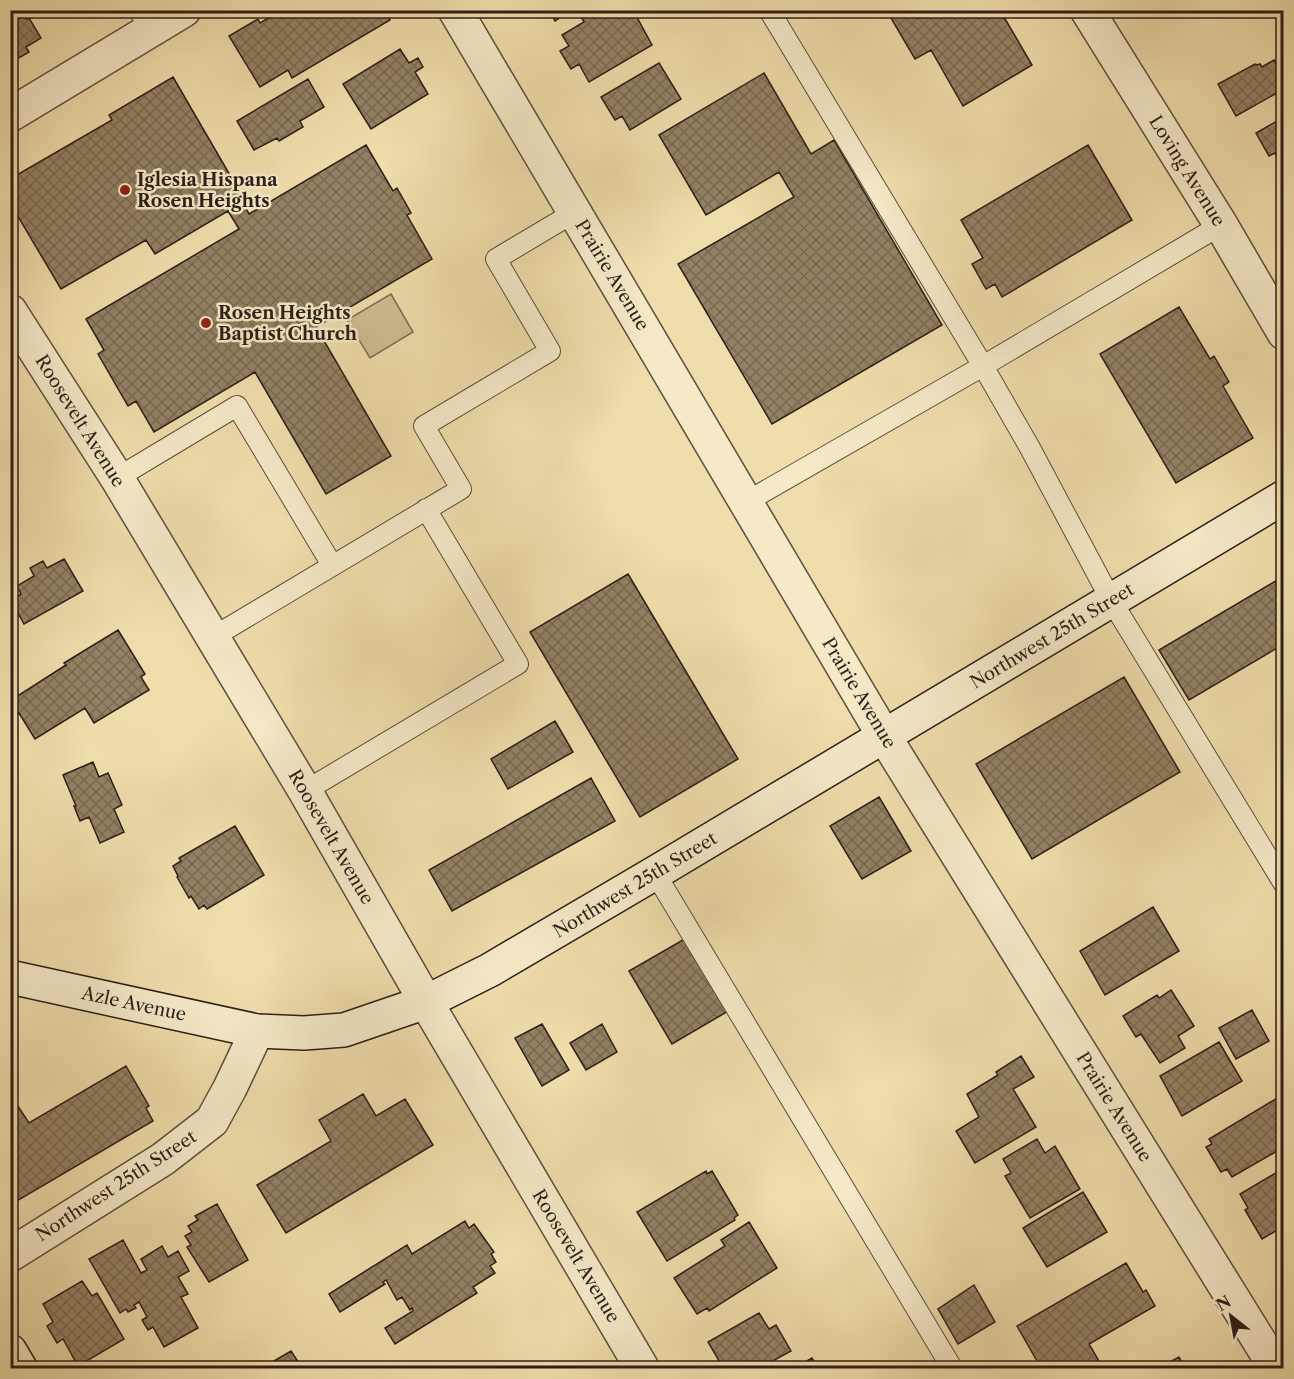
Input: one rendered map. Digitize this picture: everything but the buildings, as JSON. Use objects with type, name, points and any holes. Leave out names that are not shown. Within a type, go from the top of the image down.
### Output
[{"type":"street","points":[[10,115],[144,20],[184,10]]},
{"type":"street","name":"Prairie Avenue","points":[[455,10],[884,736],[1276,1368]]},
{"type":"street","name":"Loving Avenue","points":[[1088,10],[1221,225],[1284,333]]},
{"type":"street","name":"Roosevelt Avenue","points":[[10,311],[117,478],[213,637],[642,1368]]},
{"type":"street","name":"Northwest 25th Street","points":[[10,1255],[164,1159],[212,1120],[257,1031],[304,1033],[344,1030],[426,1002],[490,970],[1284,496]]},
{"type":"street","name":"Azle Avenue","points":[[10,977],[257,1031]]},
{"type":"street","points":[[10,1351],[20,1368]]},
{"type":"lane","points":[[769,10],[983,366],[1030,448],[1111,600],[1284,884]]},
{"type":"lane","points":[[213,637],[461,489],[424,426],[550,351],[496,259],[575,212]]},
{"type":"lane","points":[[746,502],[983,366],[1221,225]]},
{"type":"lane","points":[[117,478],[237,406],[332,565]]},
{"type":"lane","points":[[305,791],[518,664],[426,509]]},
{"type":"lane","points":[[655,873],[952,1368]]},
{"type":"shaded area","points":[[391,294],[413,332],[370,358],[347,320]]},
{"type":"place","name":"Iglesia Hispana Rosen Heights","points":[[125,190]]},
{"type":"place","name":"Rosen Heights Baptist Church","points":[[206,323]]}]
